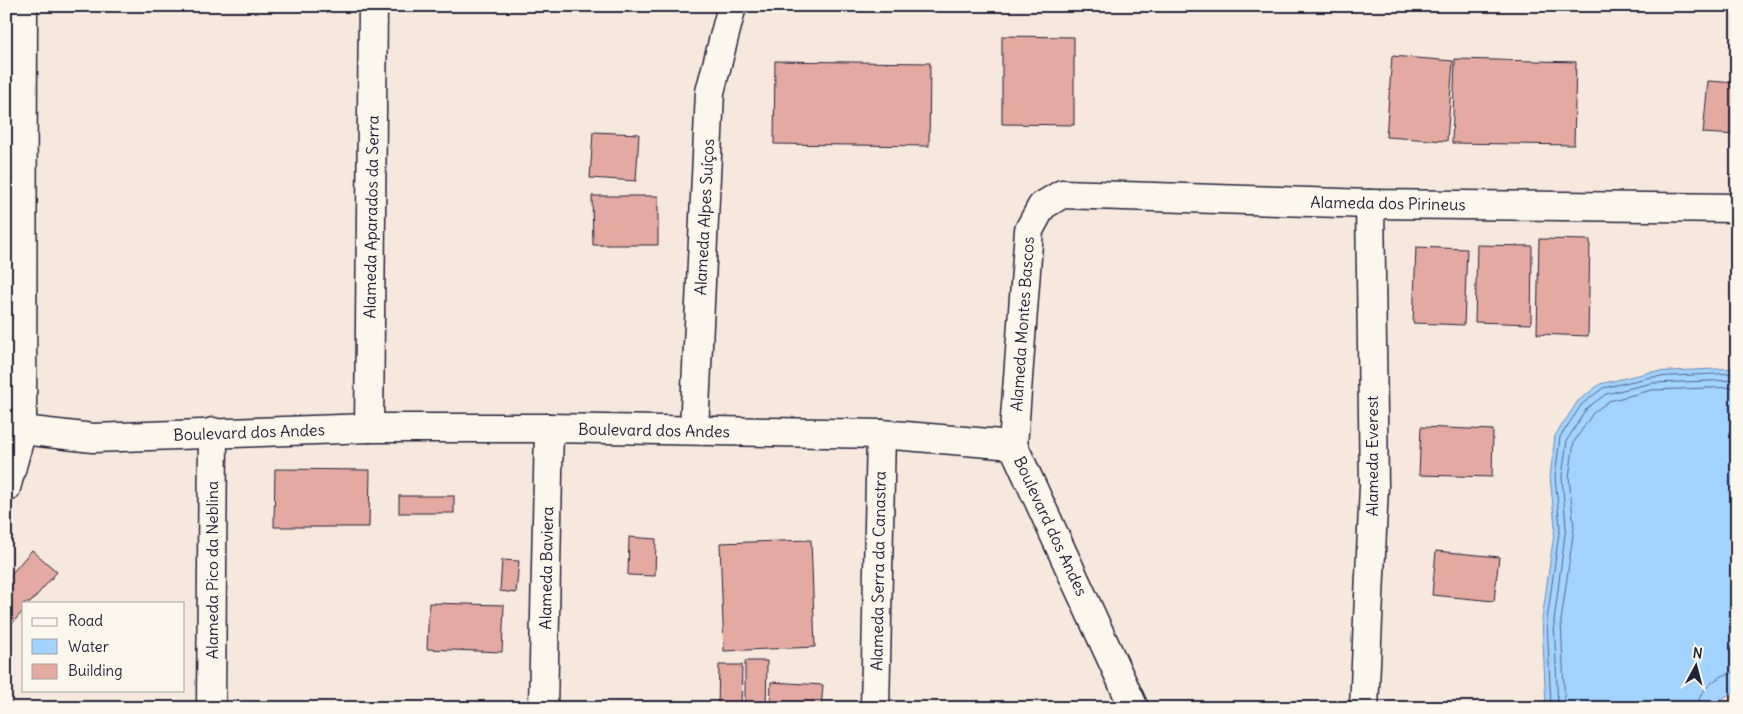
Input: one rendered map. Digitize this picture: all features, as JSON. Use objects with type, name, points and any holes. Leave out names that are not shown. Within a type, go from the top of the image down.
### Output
[{"type":"street","points":[[6,488],[14,426],[23,6]]},
{"type":"street","name":"Alameda Aparados da Serra","points":[[368,428],[373,6]]},
{"type":"street","name":"Alameda Alpes Suíços","points":[[694,430],[710,92],[732,6]]},
{"type":"street","name":"Alameda dos Pirineus","points":[[1042,206],[1062,194],[1370,204],[1737,208]]},
{"type":"street","name":"Alameda Everest","points":[[1364,708],[1374,486],[1370,204]]},
{"type":"street","name":"Alameda Montes Bascos","points":[[1014,445],[1029,230],[1042,206]]},
{"type":"street","name":"Boulevard dos Andes","points":[[14,426],[93,438],[213,432],[368,428],[549,428],[880,434],[1014,445],[1134,708]]},
{"type":"street","name":"Alameda Baviera","points":[[543,708],[549,428]]},
{"type":"street","name":"Alameda Pico da Neblina","points":[[212,708],[213,432]]},
{"type":"street","name":"Alameda Serra da Canastra","points":[[875,708],[880,434]]},
{"type":"water","points":[[1737,368],[1737,690],[1723,698],[1714,708],[1546,708],[1542,620],[1555,526],[1550,477],[1555,436],[1578,401],[1600,384],[1650,372]]},
{"type":"building","points":[[1002,36],[1074,37],[1074,125],[1002,124]]},
{"type":"building","points":[[1392,56],[1453,61],[1447,141],[1386,137]]},
{"type":"building","points":[[1455,59],[1576,62],[1574,145],[1452,143]]},
{"type":"building","points":[[775,61],[930,63],[929,146],[774,144]]},
{"type":"building","points":[[1708,81],[1737,83],[1737,135],[1703,133]]},
{"type":"building","points":[[593,132],[639,134],[636,181],[590,178]]},
{"type":"building","points":[[592,196],[658,196],[658,245],[593,245]]},
{"type":"building","points":[[1539,239],[1590,240],[1588,336],[1537,334]]},
{"type":"building","points":[[1477,245],[1532,246],[1531,324],[1475,322]]},
{"type":"building","points":[[1416,247],[1467,249],[1464,325],[1413,323]]},
{"type":"building","points":[[1421,427],[1493,430],[1492,477],[1419,475]]},
{"type":"building","points":[[275,469],[370,470],[369,527],[274,527]]},
{"type":"building","points":[[399,496],[454,496],[454,513],[399,513]]},
{"type":"building","points":[[629,537],[656,539],[655,576],[628,575]]},
{"type":"building","points":[[811,540],[815,647],[724,651],[720,543]]},
{"type":"building","points":[[32,550],[57,572],[31,602],[22,602],[22,612],[8,628],[6,580]]},
{"type":"building","points":[[1436,551],[1499,557],[1494,601],[1432,595]]},
{"type":"building","points":[[502,560],[519,561],[516,593],[500,591]]},
{"type":"building","points":[[429,603],[504,605],[502,652],[427,649]]},
{"type":"building","points":[[745,661],[767,661],[766,707],[745,707]]},
{"type":"building","points":[[719,665],[742,665],[741,707],[718,707]]},
{"type":"building","points":[[771,682],[823,685],[821,708],[770,708]]}]
